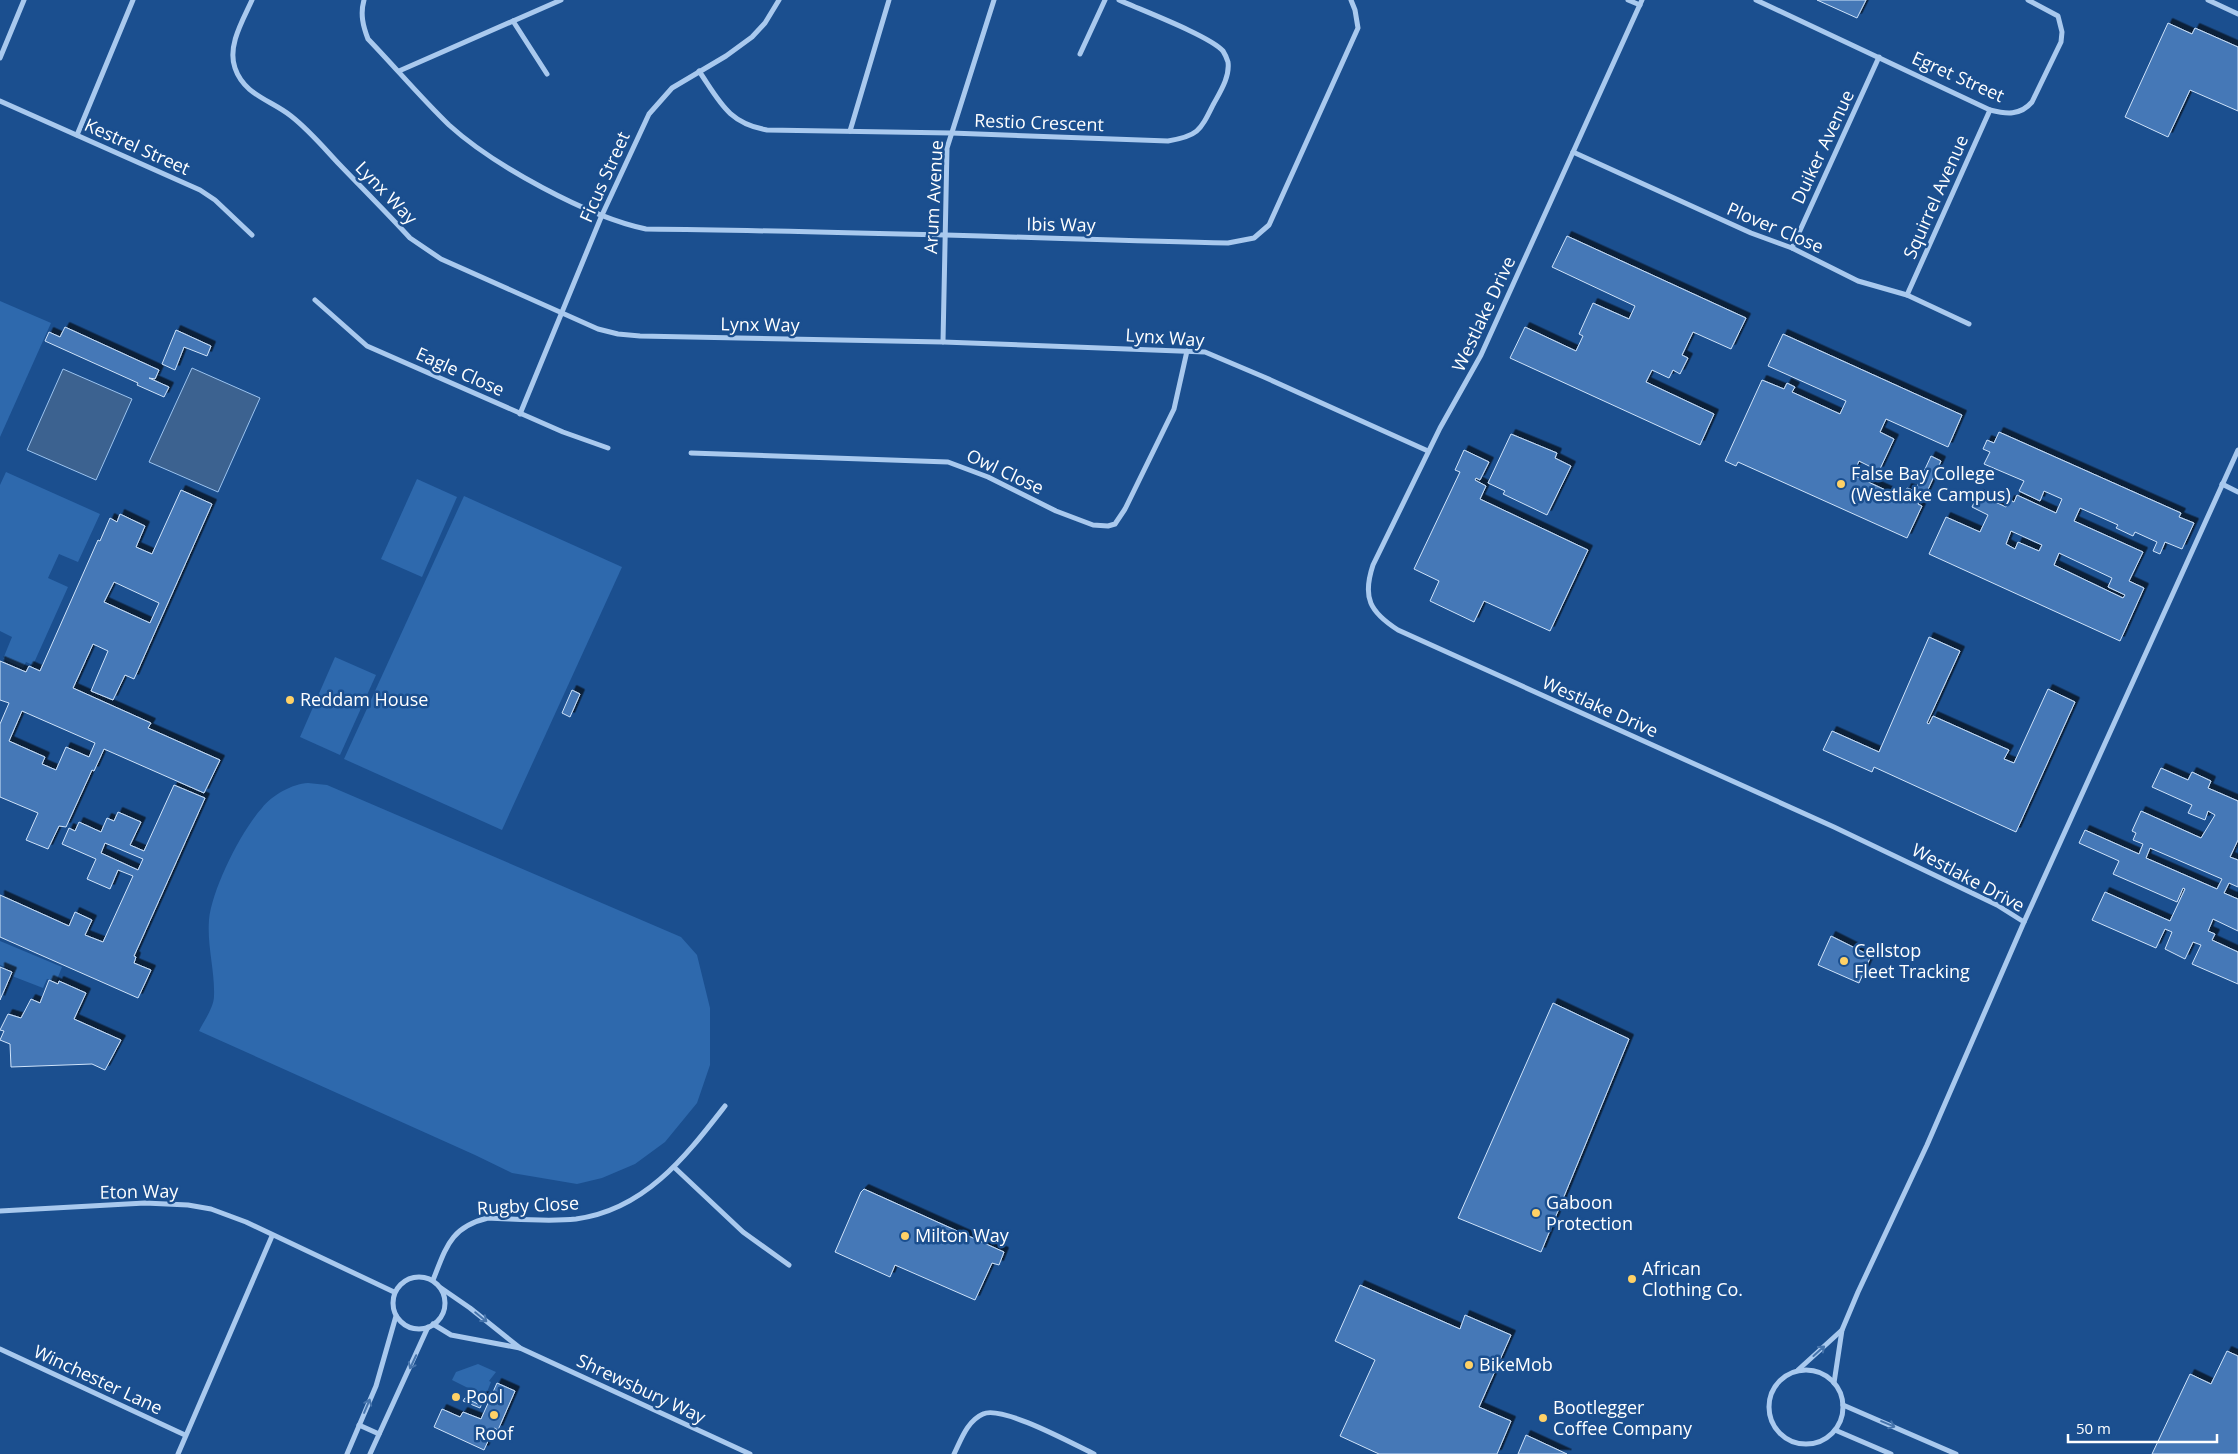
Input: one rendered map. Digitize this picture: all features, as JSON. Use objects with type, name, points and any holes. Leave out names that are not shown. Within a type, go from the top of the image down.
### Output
[{"type":"street","points":[[0,58],[24,0]]},
{"type":"street","points":[[77,135],[133,0]]},
{"type":"street","name":"Lynx Way","points":[[252,0],[239,31],[232,57],[234,67],[243,84],[252,93],[274,104],[301,124],[410,238],[440,259],[562,314],[598,328],[618,334],[640,336],[942,342],[1204,352],[1222,358],[1428,452]]},
{"type":"street","name":"Ibis Way","points":[[364,0],[362,8],[363,24],[368,39],[449,124],[476,146],[546,188],[602,216],[646,229],[945,234],[1003,238],[1228,243],[1254,238],[1269,225],[1281,202],[1358,28],[1351,0]]},
{"type":"street","points":[[399,71],[561,0]]},
{"type":"street","name":"Ficus Street","points":[[520,414],[602,216],[648,114],[672,88],[726,56],[752,37],[765,23],[779,0]]},
{"type":"street","points":[[850,131],[889,0]]},
{"type":"street","name":"Arum Avenue","points":[[942,342],[946,164],[951,133],[994,0]]},
{"type":"street","points":[[1080,54],[1105,0]]},
{"type":"street","name":"Restio Crescent","points":[[699,72],[731,114],[749,127],[767,130],[951,133],[1168,141],[1198,132],[1226,77],[1228,61],[1223,51],[1207,40],[1120,0]]},
{"type":"street","points":[[1628,0],[1641,3]]},
{"type":"street","name":"Egret Street","points":[[1756,0],[1990,110],[2011,113],[2026,108],[2032,102],[2061,42],[2062,32],[2058,16],[2028,0]]},
{"type":"street","points":[[2208,0],[2238,14]]},
{"type":"street","name":"Westlake Drive","points":[[1641,3],[1482,355],[1428,452],[1372,565],[1368,578],[1368,600],[1381,619],[1398,630],[1454,657],[1842,831],[1997,905],[2024,922],[1927,1145],[1842,1330],[1834,1382]]},
{"type":"street","points":[[512,21],[548,74]]},
{"type":"street","name":"Duiker Avenue","points":[[1792,248],[1879,57]]},
{"type":"street","name":"Kestrel Street","points":[[0,101],[200,190],[215,200],[252,235]]},
{"type":"street","name":"Squirrel Avenue","points":[[1908,295],[1990,110]]},
{"type":"street","name":"Plover Close","points":[[1573,152],[1751,233],[1792,248],[1858,281],[1908,295],[1969,324]]},
{"type":"street","name":"Eagle Close","points":[[315,300],[367,346],[520,414],[608,448]]},
{"type":"street","name":"Owl Close","points":[[692,453],[948,462],[988,477],[1079,521],[1108,526],[1114,524],[1125,509],[1174,409],[1186,351]]},
{"type":"street","points":[[2024,922],[2238,450]]},
{"type":"street","points":[[2222,484],[2238,492]]},
{"type":"street","name":"Rugby Close","points":[[433,1280],[448,1243],[466,1225],[488,1218],[564,1219],[596,1214],[631,1200],[660,1182],[726,1106]]},
{"type":"street","points":[[674,1168],[743,1232],[789,1265]]},
{"type":"street","name":"Eton Way","points":[[0,1212],[145,1203],[188,1205],[211,1209],[246,1222],[272,1236],[394,1292]]},
{"type":"street","points":[[178,1454],[272,1236]]},
{"type":"street","points":[[424,1277],[433,1280],[520,1348],[450,1335],[431,1326],[410,1328],[396,1316],[393,1309],[394,1292],[407,1279],[424,1277]]},
{"type":"street","points":[[370,1454],[431,1326],[442,1315],[445,1297],[441,1288]]},
{"type":"street","points":[[347,1454],[376,1386],[396,1316]]},
{"type":"street","name":"Westlake Drive","points":[[1797,1371],[1842,1330]]},
{"type":"street","name":"Shrewsbury Way","points":[[520,1348],[750,1454]]},
{"type":"street","name":"Winchester Lane","points":[[0,1349],[185,1435]]},
{"type":"street","points":[[1797,1371],[1817,1372],[1834,1382],[1841,1395],[1843,1405],[1841,1420],[1835,1430],[1821,1441],[1808,1444],[1791,1441],[1776,1428],[1769,1412],[1771,1394],[1779,1382],[1787,1375],[1797,1371]]},
{"type":"street","points":[[1843,1405],[1956,1454]]},
{"type":"street","points":[[954,1454],[972,1421],[984,1413],[995,1412],[1011,1415],[1094,1454]]},
{"type":"street","points":[[359,1426],[380,1434]]},
{"type":"street","points":[[1835,1430],[1891,1454]]},
{"type":"shaded area","points":[[0,301],[51,323],[0,437]]},
{"type":"shaded area","points":[[192,368],[260,398],[218,492],[149,462]]},
{"type":"shaded area","points":[[63,369],[132,399],[96,480],[27,450]]},
{"type":"shaded area","points":[[6,472],[100,514],[78,562],[59,554],[48,578],[68,587],[33,665],[26,662],[23,668],[3,659],[12,637],[0,631],[0,485]]},
{"type":"shaded area","points":[[417,479],[457,497],[422,577],[381,559]]},
{"type":"shaded area","points":[[464,496],[622,567],[502,830],[344,759]]},
{"type":"shaded area","points":[[335,657],[376,675],[340,755],[300,737]]},
{"type":"shaded area","points":[[308,783],[327,785],[681,937],[697,955],[710,1008],[710,1065],[697,1103],[665,1142],[635,1164],[602,1178],[577,1184],[512,1173],[199,1031],[214,1000],[209,939],[211,907],[229,861],[245,831],[266,803],[289,788]]},
{"type":"shaded area","points":[[0,941],[62,967],[56,982],[47,979],[43,988],[12,976],[14,971],[0,965]]},
{"type":"shaded area","points":[[478,1364],[496,1372],[489,1381],[491,1382],[485,1397],[482,1396],[478,1404],[465,1398],[468,1388],[452,1380],[456,1372]]},
{"type":"building","points":[[1817,0],[1866,0],[1857,18]]},
{"type":"building","points":[[2168,23],[2192,34],[2195,28],[2238,47],[2238,111],[2190,90],[2168,137],[2125,117]]},
{"type":"building","points":[[1567,236],[1746,318],[1731,349],[1693,332],[1682,355],[1688,358],[1680,374],[1673,370],[1669,378],[1652,370],[1646,382],[1714,414],[1700,445],[1510,358],[1525,327],[1576,351],[1583,336],[1579,334],[1593,303],[1629,319],[1635,306],[1552,267]]},
{"type":"building","points":[[65,327],[159,370],[155,379],[149,378],[169,387],[164,397],[137,385],[138,383],[45,341],[49,332],[60,337]]},
{"type":"building","points":[[176,330],[211,346],[207,356],[184,347],[175,370],[162,364]]},
{"type":"building","points":[[1783,334],[1962,415],[1948,447],[1886,419],[1880,432],[1894,439],[1879,471],[1859,461],[1853,475],[1903,498],[1907,488],[1915,491],[1931,456],[1941,461],[1925,496],[1922,495],[1918,504],[1922,506],[1907,538],[1738,462],[1736,466],[1725,461],[1762,380],[1784,389],[1787,383],[1795,387],[1792,392],[1840,414],[1846,401],[1768,366]]},
{"type":"building","points":[[1999,432],[2181,513],[2179,517],[2194,523],[2182,549],[2165,542],[2160,554],[2153,551],[2157,542],[2135,532],[2133,536],[2116,528],[2118,525],[2080,508],[2074,521],[2143,552],[2129,581],[2144,588],[2120,641],[1929,554],[1946,517],[1980,532],[1988,515],[1972,507],[1978,494],[2006,507],[2010,500],[2014,502],[2017,495],[2056,513],[2062,499],[2044,491],[2040,501],[2019,491],[2024,481],[1984,464],[1990,452],[1983,449],[1987,440],[1994,443]],"holes":[[[2011,531],[2042,545],[2039,551],[2018,542],[2015,549],[2006,544]],[[2059,553],[2112,578],[2108,587],[2125,595],[2123,598],[2054,565]]]},
{"type":"building","points":[[1511,434],[1557,453],[1555,458],[1571,466],[1547,515],[1503,494],[1505,491],[1488,483]]},
{"type":"building","points":[[1464,450],[1489,462],[1480,480],[1476,478],[1475,480],[1486,486],[1480,499],[1588,550],[1550,631],[1484,601],[1474,622],[1430,601],[1439,581],[1414,569],[1460,472],[1455,470]]},
{"type":"building","points":[[181,490],[212,504],[134,679],[125,675],[113,700],[91,691],[108,651],[93,644],[73,688],[151,723],[148,728],[220,760],[204,793],[104,749],[94,771],[92,770],[66,827],[59,826],[48,849],[26,840],[38,813],[0,797],[0,724],[9,703],[0,700],[0,661],[26,672],[29,666],[40,671],[98,540],[100,541],[110,518],[117,522],[120,514],[145,526],[136,547],[152,554]],"holes":[[[114,582],[159,603],[150,623],[104,602]],[[22,711],[95,743],[89,757],[66,747],[56,770],[42,764],[45,757],[9,741]]]},
{"type":"building","points":[[1929,637],[1960,651],[1927,723],[1929,724],[1933,716],[2009,750],[2004,759],[2014,763],[2048,689],[2075,702],[2016,832],[1874,767],[1872,772],[1823,750],[1832,731],[1879,752]]},
{"type":"building","points":[[572,690],[580,694],[570,717],[562,713]]},
{"type":"building","points":[[2161,768],[2188,780],[2192,772],[2211,781],[2208,788],[2238,801],[2238,840],[2230,857],[2238,860],[2238,887],[2229,883],[2224,893],[2238,899],[2238,931],[2213,919],[2208,931],[2215,934],[2212,940],[2238,952],[2238,984],[2192,964],[2201,945],[2193,942],[2185,959],[2165,949],[2172,932],[2165,929],[2156,948],[2092,920],[2105,892],[2170,921],[2185,889],[2183,888],[2177,902],[2113,874],[2119,861],[2079,843],[2085,830],[2139,854],[2143,844],[2133,840],[2136,833],[2132,831],[2141,811],[2201,838],[2215,815],[2208,811],[2205,820],[2188,813],[2192,805],[2152,787]],"holes":[[[2150,848],[2222,879],[2217,889],[2146,858]]]},
{"type":"building","points":[[174,785],[205,798],[134,956],[136,957],[134,963],[151,970],[138,998],[0,937],[0,895],[69,926],[75,912],[92,920],[85,935],[103,942],[133,876],[118,870],[110,889],[87,879],[96,859],[62,844],[69,828],[75,831],[79,822],[101,832],[107,818],[114,821],[118,812],[141,822],[130,845],[144,851]],"holes":[[[105,843],[143,859],[138,870],[101,853]]]},
{"type":"building","name":"Cellstop Fleet Tracking","points":[[1831,936],[1871,956],[1859,983],[1818,965]]},
{"type":"building","points":[[0,967],[12,972],[0,1000]]},
{"type":"building","points":[[49,980],[58,984],[59,981],[86,993],[74,1019],[121,1040],[105,1070],[92,1064],[11,1067],[10,1044],[0,1040],[4,1031],[0,1030],[8,1014],[21,1018],[31,999],[40,1003]]},
{"type":"building","points":[[1553,1003],[1629,1039],[1541,1252],[1458,1218]]},
{"type":"building","name":"Milton Way","points":[[864,1189],[1004,1252],[999,1265],[992,1263],[975,1300],[895,1265],[890,1277],[835,1252]]},
{"type":"building","points":[[1360,1285],[1460,1329],[1465,1315],[1511,1335],[1479,1407],[1511,1421],[1497,1454],[1379,1454],[1340,1436],[1375,1360],[1335,1341]]},
{"type":"building","points":[[2227,1351],[2238,1356],[2238,1454],[2152,1454],[2190,1374],[2211,1384]]},
{"type":"building","name":"Roof","points":[[497,1383],[515,1391],[498,1430],[494,1428],[484,1450],[434,1427],[442,1409],[460,1417],[463,1412],[481,1419]]},
{"type":"building","points":[[482,1396],[485,1397],[480,1408],[463,1401],[465,1398],[478,1404]]},
{"type":"building","points":[[1526,1435],[1567,1454],[1518,1454]]},
{"type":"place","name":"False Bay College (Westlake Campus)","points":[[1841,484]]},
{"type":"place","name":"Reddam House","points":[[290,700]]},
{"type":"place","name":"Cellstop Fleet Tracking","points":[[1844,961]]},
{"type":"place","name":"Gaboon Protection","points":[[1536,1213]]},
{"type":"place","name":"Milton Way","points":[[905,1236]]},
{"type":"place","name":"African Clothing Co.","points":[[1632,1279]]},
{"type":"place","name":"BikeMob","points":[[1469,1365]]},
{"type":"place","name":"Pool","points":[[456,1397]]},
{"type":"place","name":"Roof","points":[[494,1415]]},
{"type":"place","name":"Bootlegger Coffee Company","points":[[1543,1418]]}]
